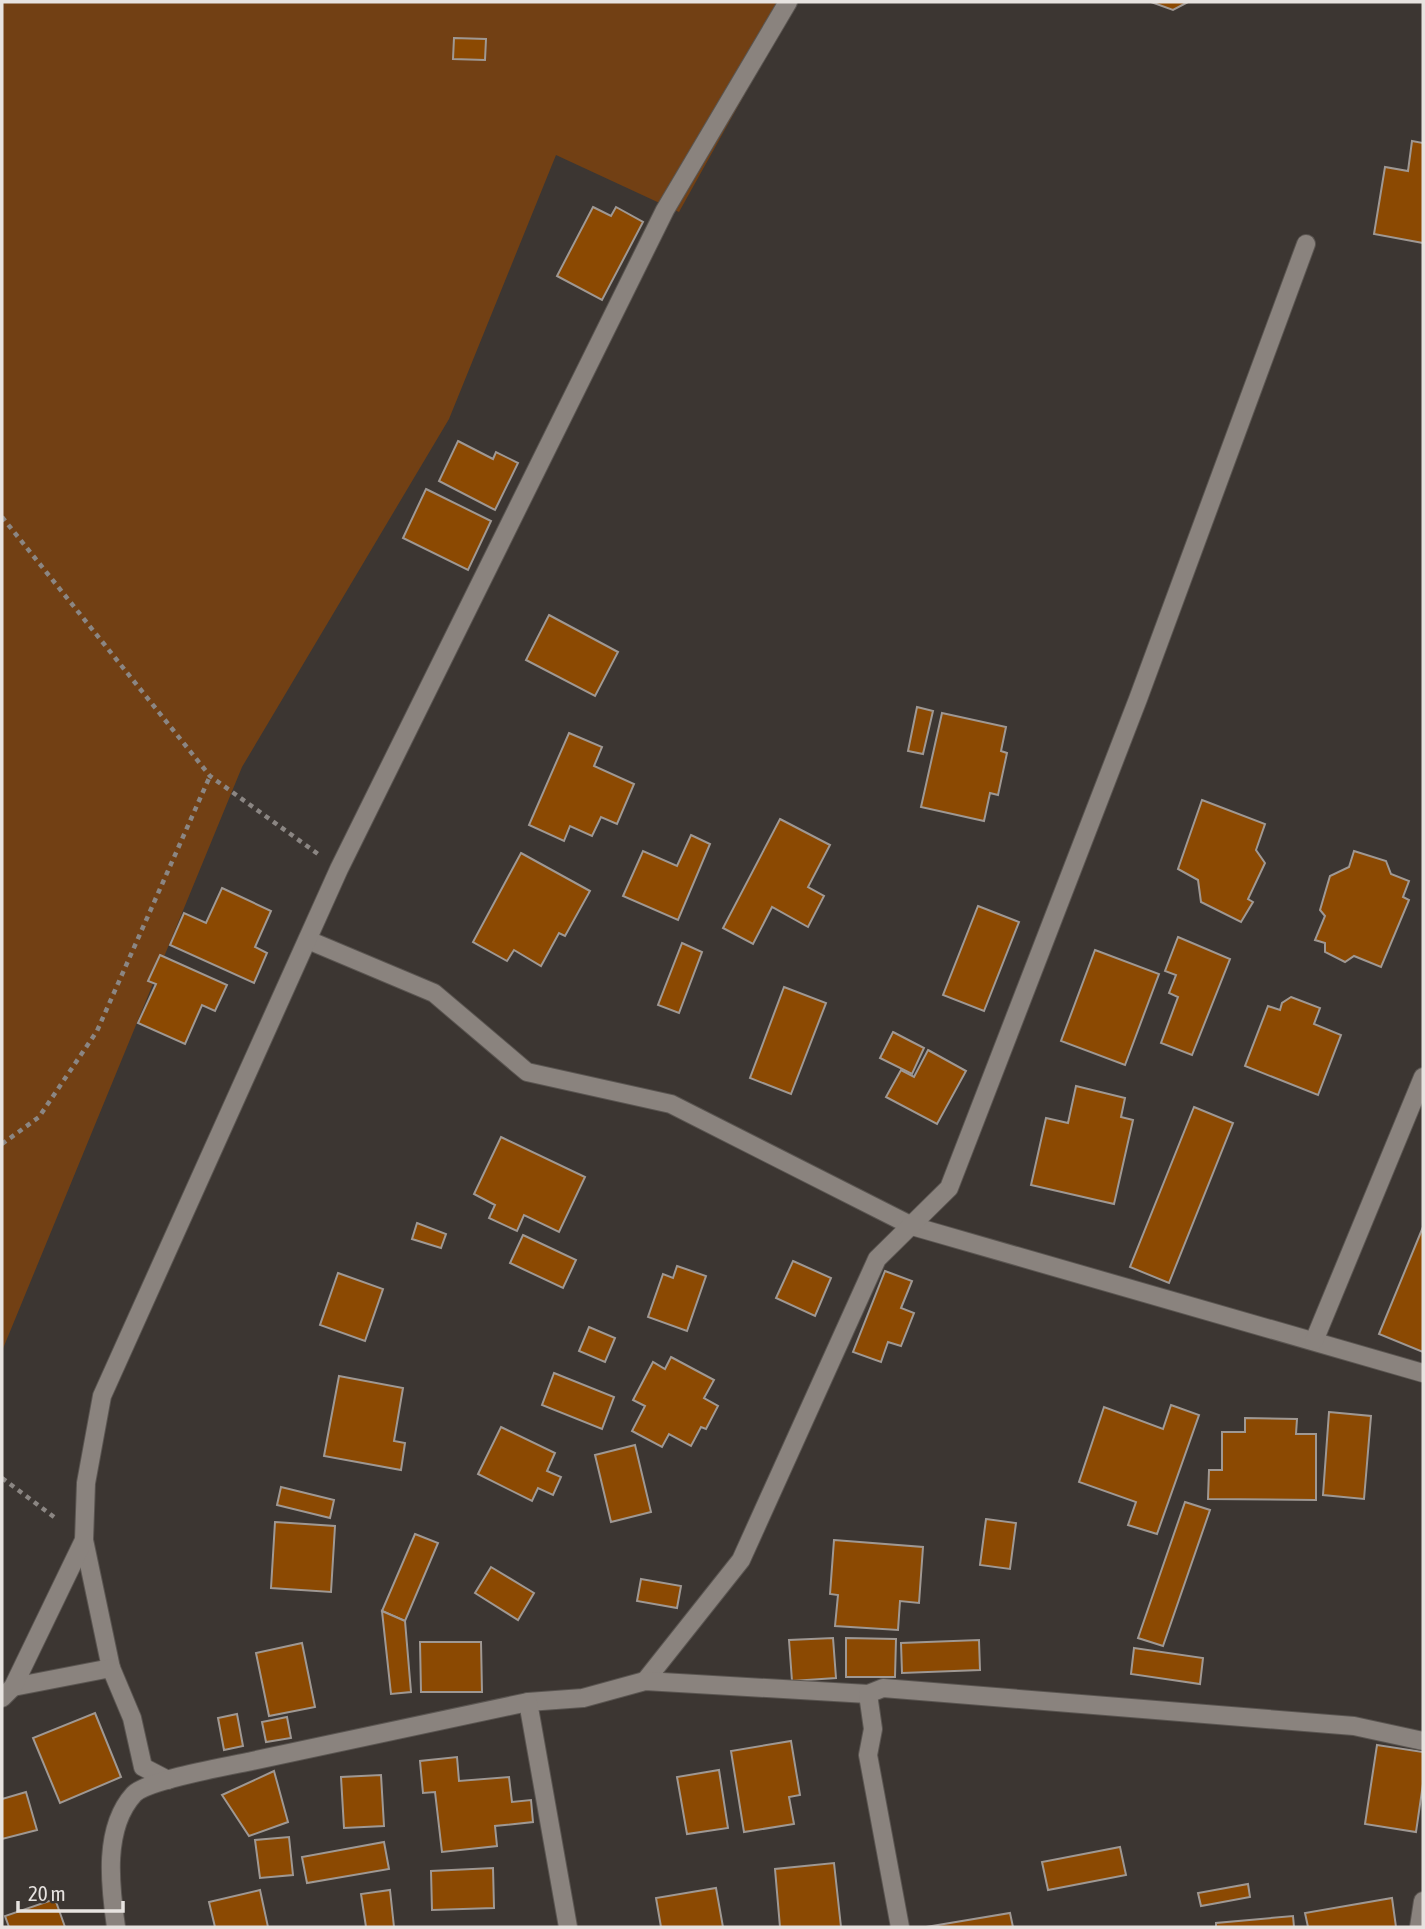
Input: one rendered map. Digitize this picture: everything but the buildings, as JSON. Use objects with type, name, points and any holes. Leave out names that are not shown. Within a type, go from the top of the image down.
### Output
[{"type":"street","points":[[169,1780],[143,1767],[132,1718],[111,1668],[84,1540],[86,1483],[102,1396],[339,869],[665,210],[788,2]]},
{"type":"street","points":[[645,1681],[741,1560],[877,1259],[949,1188],[1143,686],[1306,244]]},
{"type":"street","points":[[308,940],[434,993],[527,1072],[671,1104],[912,1226],[1423,1373]]},
{"type":"street","points":[[1314,1341],[1423,1077]]},
{"type":"street","points":[[7,1692],[84,1540]]},
{"type":"street","points":[[7,1692],[111,1668]]},
{"type":"street","points":[[116,1927],[112,1843],[122,1810],[137,1791],[169,1780],[528,1702],[583,1698],[645,1681],[868,1694],[883,1688],[924,1689],[1354,1726],[1423,1741]]},
{"type":"street","points":[[868,1694],[873,1729],[868,1755],[900,1927]]},
{"type":"street","points":[[528,1702],[568,1927]]},
{"type":"street","points":[[1419,1927],[1423,1901]]},
{"type":"path","points":[[2,517],[210,776],[339,869]]},
{"type":"path","points":[[2,1144],[39,1117],[97,1031],[210,776]]},
{"type":"path","points":[[2,1478],[84,1540]]},
{"type":"shaded area","points":[[2,2],[796,2],[679,212],[556,155],[449,419],[242,767],[2,1351]]}]
